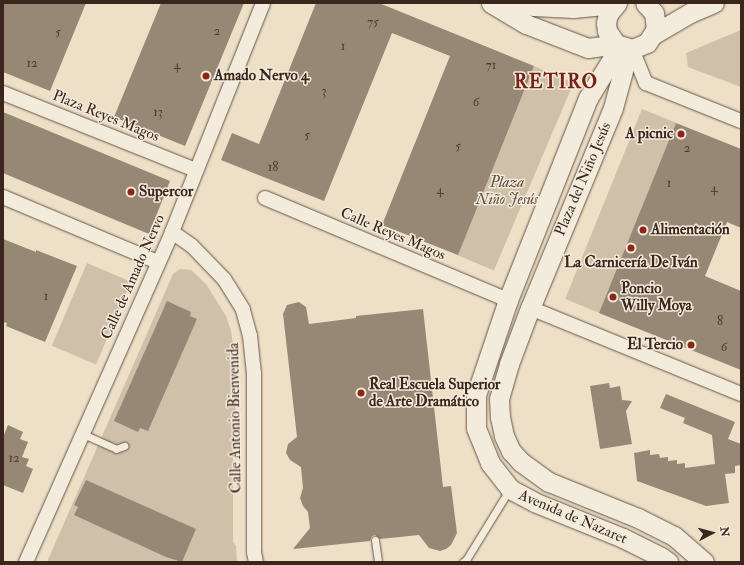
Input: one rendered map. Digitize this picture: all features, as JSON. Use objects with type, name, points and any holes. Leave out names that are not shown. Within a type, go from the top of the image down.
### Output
[{"type":"main road","points":[[645,3],[654,13],[656,21],[654,34]]},
{"type":"main road","points":[[492,4],[526,24],[588,48],[624,47],[647,43],[654,34],[690,13],[714,3]]},
{"type":"main road","points":[[492,4],[573,8],[616,4]]},
{"type":"main road","points":[[616,4],[608,14],[606,23],[607,31],[624,47]]},
{"type":"main road","name":"Plaza del Niño Jesús","points":[[508,300],[588,98],[624,47]]},
{"type":"main road","name":"Plaza del Niño Jesús","points":[[530,308],[613,108],[624,47]]},
{"type":"main road","name":"Avenida de Nazaret","points":[[508,300],[476,395],[476,428],[482,447],[490,464],[510,489],[534,502],[642,547],[668,562]]},
{"type":"main road","name":"Avenida de Nazaret","points":[[530,308],[508,364],[499,399],[503,429],[511,451],[521,462],[549,482],[638,518],[674,536],[704,562]]},
{"type":"street","name":"Calle de Amado Nervo","points":[[26,562],[172,232],[263,3]]},
{"type":"street","points":[[624,47],[646,83],[741,122]]},
{"type":"street","name":"Plaza Reyes Magos","points":[[3,93],[196,170]]},
{"type":"street","points":[[3,197],[158,262]]},
{"type":"street","name":"Calle Reyes Magos","points":[[265,198],[508,300]]},
{"type":"street","name":"Calle Antonio Bienvenida","points":[[172,232],[192,246],[224,279],[242,310],[250,336],[254,373],[254,552],[256,562]]},
{"type":"street","points":[[530,308],[741,394]]},
{"type":"lane","points":[[83,434],[116,449],[124,446]]},
{"type":"lane","points":[[463,562],[466,560],[510,489]]},
{"type":"lane","points":[[375,540],[378,562]]},
{"type":"green space","points":[[741,30],[741,87],[688,67],[686,53]]},
{"type":"green space","name":"Plaza Niño Jesús","points":[[534,66],[574,83],[494,271],[454,254]]},
{"type":"green space","points":[[642,109],[676,123],[600,313],[565,299]]},
{"type":"green space","points":[[87,263],[131,282],[96,365],[52,346]]},
{"type":"green space","points":[[180,269],[191,270],[206,284],[226,316],[231,331],[235,358],[236,436],[233,439],[233,542],[236,546],[237,562],[47,562],[173,274]]},
{"type":"building","points":[[3,3],[86,3],[50,91],[3,72]]},
{"type":"building","points":[[161,3],[244,3],[185,146],[114,117]]},
{"type":"building","points":[[316,3],[379,3],[534,66],[458,255],[382,225],[450,56],[392,33],[324,201],[221,160],[232,133],[259,144]]},
{"type":"building","points":[[3,112],[170,181],[149,234],[3,173]]},
{"type":"building","points":[[676,123],[741,149],[741,228],[727,222],[705,276],[741,291],[741,370],[599,313]]},
{"type":"building","points":[[3,239],[77,266],[45,342],[6,326],[7,323],[3,322]]},
{"type":"building","points":[[167,301],[191,312],[190,316],[197,319],[148,431],[140,428],[138,432],[114,421]]},
{"type":"building","points":[[299,302],[306,307],[309,324],[356,318],[356,316],[423,309],[443,487],[451,486],[457,533],[451,545],[446,549],[440,551],[429,548],[419,535],[380,539],[375,535],[372,536],[370,541],[293,549],[310,528],[308,512],[303,506],[300,498],[303,488],[301,467],[290,460],[286,453],[288,444],[297,437],[283,314],[287,305]]},
{"type":"building","points":[[609,383],[610,388],[620,386],[622,400],[632,401],[626,411],[632,444],[600,449],[590,386]]},
{"type":"building","points":[[666,394],[735,422],[728,439],[741,444],[741,465],[735,466],[735,473],[725,474],[729,503],[706,506],[637,481],[634,453],[650,450],[650,455],[659,454],[660,458],[668,457],[668,461],[677,460],[677,464],[685,463],[685,468],[715,464],[712,435],[683,423],[685,418],[660,408]]},
{"type":"building","points":[[8,425],[23,432],[20,439],[28,442],[22,457],[29,459],[26,466],[33,469],[23,493],[3,485],[3,437]]},
{"type":"building","points":[[86,480],[196,529],[182,562],[166,557],[74,515],[78,507],[74,505]]},
{"type":"place","name":"Amado Nervo 4","points":[[206,76]]},
{"type":"place","name":"A picnic","points":[[681,134]]},
{"type":"place","name":"Supercor","points":[[131,192]]},
{"type":"place","name":"Alimentación","points":[[643,230]]},
{"type":"place","name":"La Carnicería De Iván","points":[[631,248]]},
{"type":"place","name":"Poncio Willy Moya","points":[[613,297]]},
{"type":"place","name":"El Tercio","points":[[691,345]]},
{"type":"place","name":"Real Escuela Superior de Arte Dramático","points":[[361,393]]},
{"type":"district","name":"RETIRO","points":[[556,83]]}]
